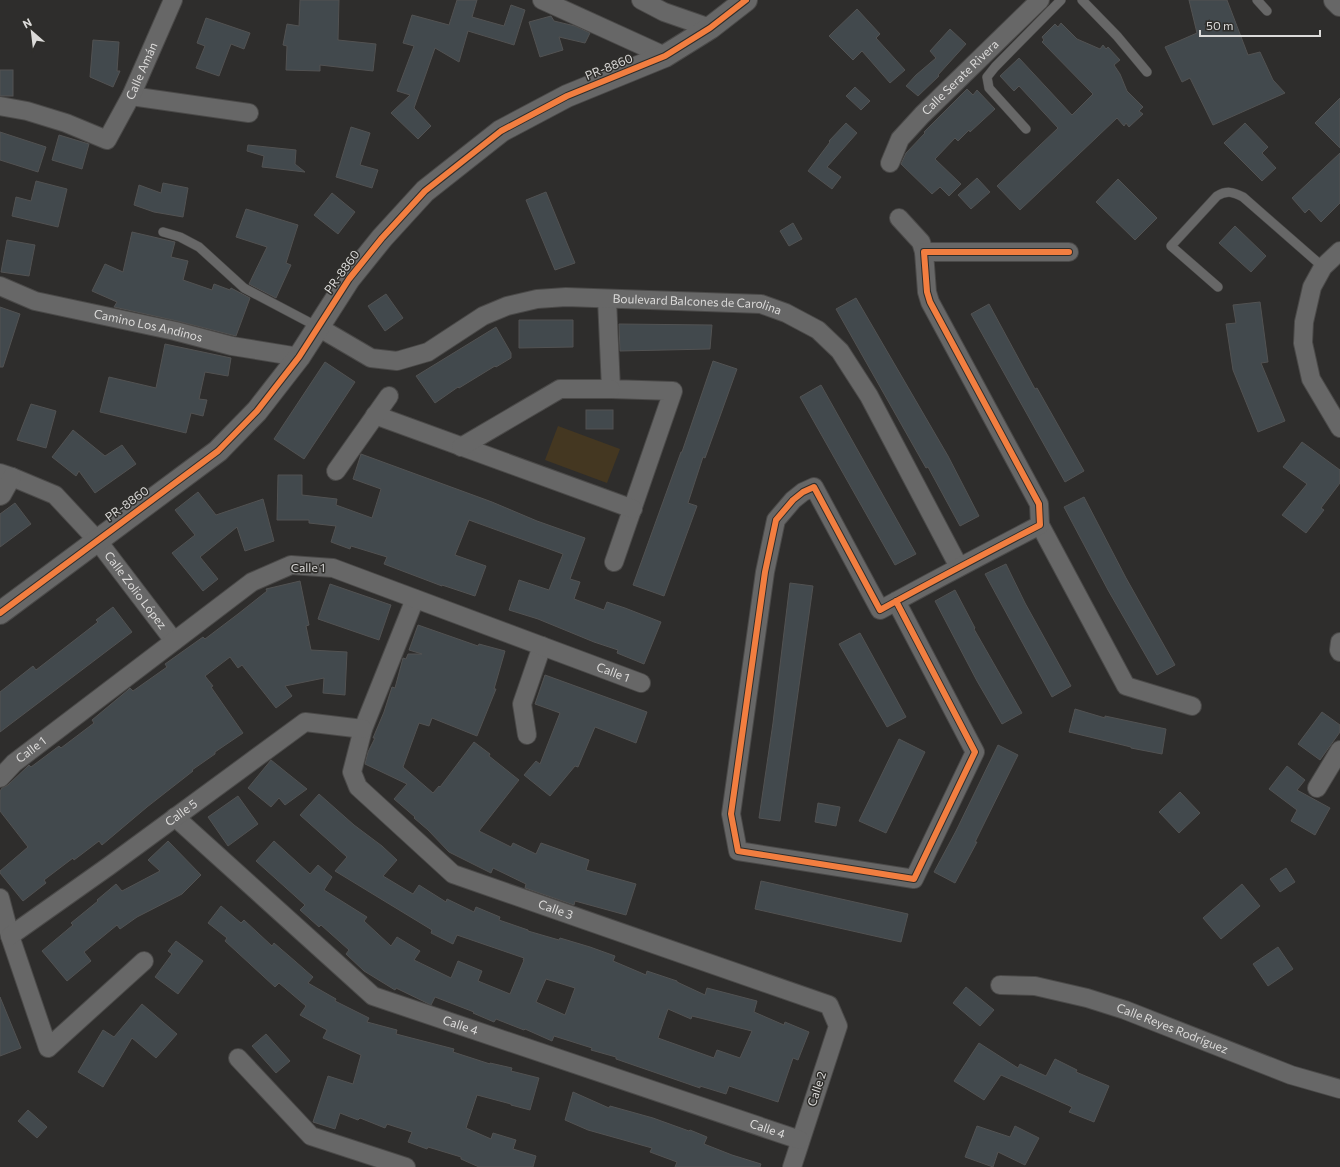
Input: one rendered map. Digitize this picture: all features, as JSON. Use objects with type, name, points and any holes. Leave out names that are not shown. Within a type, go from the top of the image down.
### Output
[{"type":"street","name":"Calle Amán","points":[[0,106],[27,111],[66,123],[107,140],[132,96],[173,0]]},
{"type":"street","points":[[542,0],[665,56]]},
{"type":"street","points":[[641,0],[664,12],[710,28]]},
{"type":"street","name":"PR-8860","points":[[0,613],[218,450],[257,411],[299,358],[349,279],[382,238],[425,191],[501,131],[567,96],[665,56],[710,28],[746,0]]},
{"type":"street","name":"Calle Serate Rivera","points":[[890,163],[900,139],[1040,0]]},
{"type":"street","points":[[1335,0],[1340,5]]},
{"type":"street","points":[[132,96],[249,113]]},
{"type":"street","points":[[899,218],[921,242],[924,252],[927,292],[930,302],[1039,504],[1040,525],[1126,686],[1192,706]]},
{"type":"street","points":[[1340,251],[1323,267],[1312,287],[1304,322],[1303,343],[1311,379],[1340,428]]},
{"type":"street","points":[[924,252],[1069,252]]},
{"type":"street","name":"Camino Los Andinos","points":[[0,286],[35,300],[175,331],[232,346],[299,358]]},
{"type":"street","name":"Boulevard Balcones de Carolina","points":[[318,327],[371,358],[397,360],[428,352],[484,316],[507,306],[537,299],[566,297],[761,304],[786,313],[818,330],[840,351],[869,396],[959,567]]},
{"type":"street","points":[[607,299],[612,389]]},
{"type":"street","points":[[461,447],[560,389],[673,391],[614,562]]},
{"type":"street","points":[[336,471],[389,396]]},
{"type":"street","points":[[375,415],[633,509]]},
{"type":"street","points":[[0,496],[2,495],[6,475]]},
{"type":"street","name":"Calle Zolio López","points":[[6,475],[55,495],[97,540],[174,641]]},
{"type":"street","points":[[896,601],[975,752],[914,879],[738,851],[732,814],[765,572],[776,520],[794,500],[803,492],[814,487],[880,610],[896,601],[959,567],[1040,525]]},
{"type":"street","name":"Calle 1","points":[[0,778],[14,763],[252,582],[291,565],[333,568],[641,683]]},
{"type":"street","name":"Calle 3","points":[[415,599],[363,730],[352,772],[358,787],[453,874],[829,1005],[832,1012]]},
{"type":"street","points":[[1340,642],[1340,652]]},
{"type":"street","points":[[527,735],[522,704],[542,646]]},
{"type":"street","name":"Calle 5","points":[[10,936],[109,866],[305,722],[363,730]]},
{"type":"street","points":[[1318,788],[1340,750]]},
{"type":"street","name":"Calle 4","points":[[176,817],[373,996],[800,1140]]},
{"type":"street","points":[[0,898],[10,936],[48,1048],[144,961]]},
{"type":"street","name":"Calle Reyes Rodríguez","points":[[1000,985],[1035,986],[1095,1000],[1125,1010],[1291,1075],[1340,1089]]},
{"type":"street","name":"Calle 2","points":[[792,1167],[838,1026],[832,1012]]},
{"type":"street","points":[[238,1058],[311,1136],[406,1167]]},
{"type":"lane","points":[[1026,129],[989,88],[987,77],[1061,0]]},
{"type":"lane","points":[[1082,0],[1117,36],[1147,72]]},
{"type":"lane","points":[[1257,0],[1267,11]]},
{"type":"lane","points":[[1218,288],[1171,246],[1217,196],[1223,192],[1232,191],[1243,197],[1323,267]]},
{"type":"lane","points":[[163,232],[180,237],[199,247],[244,288],[318,327]]},
{"type":"shaded area","points":[[558,426],[620,449],[607,483],[545,460]]},
{"type":"building","points":[[300,0],[339,0],[338,40],[376,44],[373,71],[320,65],[320,71],[286,70],[287,46],[283,45],[287,24],[299,26]]},
{"type":"building","points":[[457,0],[477,0],[472,17],[504,26],[511,5],[525,10],[514,45],[468,31],[459,62],[435,48],[414,108],[431,126],[418,139],[391,113],[410,95],[397,91],[414,46],[403,43],[412,15],[449,25]]},
{"type":"building","points":[[1189,0],[1227,0],[1248,55],[1260,52],[1273,80],[1285,93],[1213,125],[1190,78],[1182,82],[1165,47],[1197,33]]},
{"type":"building","points":[[857,9],[880,34],[876,38],[905,70],[890,83],[862,51],[853,60],[829,36]]},
{"type":"building","points":[[551,16],[554,21],[575,26],[590,33],[585,43],[559,37],[563,50],[540,57],[529,22]]},
{"type":"building","points":[[206,18],[250,33],[244,49],[231,44],[219,76],[196,68],[205,46],[197,43]]},
{"type":"building","points":[[1061,23],[1077,39],[1100,49],[1103,45],[1106,49],[1108,47],[1120,60],[1114,65],[1120,74],[1127,91],[1143,107],[1139,111],[1143,114],[1129,127],[1126,123],[1124,126],[1117,118],[1020,210],[997,186],[1058,128],[1019,86],[1014,91],[1000,76],[1019,58],[1072,115],[1093,94],[1042,42],[1044,40],[1042,37],[1055,24],[1058,27]]},
{"type":"building","points":[[950,29],[966,44],[938,75],[939,76],[918,96],[906,86],[916,75],[936,58],[930,51]]},
{"type":"building","points":[[93,40],[119,42],[117,71],[120,71],[113,87],[90,77]]},
{"type":"building","points":[[0,70],[13,70],[13,96],[0,96]]},
{"type":"building","points":[[855,87],[870,101],[861,110],[846,96]]},
{"type":"building","points":[[967,89],[973,95],[977,90],[995,109],[958,141],[955,138],[935,159],[961,184],[949,196],[940,187],[932,194],[901,164],[906,153],[925,133],[924,132]]},
{"type":"building","points":[[1340,98],[1340,148],[1315,123]]},
{"type":"building","points":[[846,123],[857,133],[827,167],[841,177],[832,189],[808,171],[830,142],[829,141]]},
{"type":"building","points":[[1245,123],[1268,147],[1262,153],[1276,168],[1262,181],[1224,143]]},
{"type":"building","points":[[351,127],[370,133],[360,165],[378,170],[372,188],[336,177]]},
{"type":"building","points":[[0,132],[46,147],[38,172],[0,160]]},
{"type":"building","points":[[59,135],[89,144],[82,169],[52,160]]},
{"type":"building","points":[[248,145],[296,150],[295,164],[305,172],[262,167],[264,156],[247,151]]},
{"type":"building","points":[[1340,153],[1340,203],[1321,222],[1309,209],[1305,213],[1292,198]]},
{"type":"building","points":[[977,178],[990,192],[971,209],[958,195]]},
{"type":"building","points":[[1118,179],[1157,218],[1135,240],[1096,202]]},
{"type":"building","points":[[36,181],[67,189],[58,227],[12,216],[16,197],[31,201]]},
{"type":"building","points":[[163,183],[188,188],[183,217],[154,212],[134,205],[139,185],[161,193]]},
{"type":"building","points":[[546,192],[575,263],[555,270],[526,200]]},
{"type":"building","points":[[332,193],[355,212],[338,234],[314,215]]},
{"type":"building","points":[[246,209],[298,225],[286,263],[291,265],[276,298],[249,284],[267,247],[236,237]]},
{"type":"building","points":[[793,223],[802,239],[789,246],[780,231]]},
{"type":"building","points":[[1235,226],[1266,256],[1251,272],[1219,243]]},
{"type":"building","points":[[132,232],[175,242],[171,257],[188,261],[183,280],[212,290],[214,284],[230,290],[231,288],[250,298],[236,336],[114,307],[117,302],[92,291],[105,264],[123,272]]},
{"type":"building","points":[[7,240],[35,245],[29,276],[1,272]]},
{"type":"building","points":[[386,294],[403,318],[385,331],[368,306]]},
{"type":"building","points":[[856,298],[948,456],[979,516],[960,526],[928,467],[926,468],[836,309]]},
{"type":"building","points":[[1260,302],[1268,362],[1261,363],[1285,421],[1258,432],[1233,370],[1226,324],[1236,323],[1233,305]]},
{"type":"building","points":[[989,304],[1035,389],[1037,388],[1084,471],[1065,482],[971,314]]},
{"type":"building","points":[[0,307],[20,314],[3,367],[0,367]]},
{"type":"building","points":[[519,320],[573,320],[573,347],[519,348]]},
{"type":"building","points":[[619,324],[712,325],[710,349],[620,351]]},
{"type":"building","points":[[496,327],[511,353],[511,358],[459,388],[458,387],[435,403],[416,376]]},
{"type":"building","points":[[165,344],[231,358],[228,376],[205,372],[199,399],[207,400],[203,416],[191,413],[186,433],[100,412],[109,377],[156,388]]},
{"type":"building","points":[[713,361],[737,369],[705,458],[703,457],[688,503],[697,506],[664,596],[633,585],[682,452]]},
{"type":"building","points":[[325,362],[355,382],[304,459],[274,439]]},
{"type":"building","points":[[821,385],[916,554],[895,565],[800,397]]},
{"type":"building","points":[[31,404],[56,411],[46,448],[17,440]]},
{"type":"building","points":[[586,410],[613,410],[613,429],[586,429]]},
{"type":"building","points":[[73,430],[105,456],[122,445],[136,464],[95,493],[79,471],[76,476],[52,457]]},
{"type":"building","points":[[1302,442],[1340,470],[1340,483],[1321,508],[1324,510],[1306,533],[1282,515],[1307,484],[1283,467]]},
{"type":"building","points":[[361,454],[585,538],[570,579],[580,582],[574,599],[604,610],[607,602],[661,622],[644,664],[617,653],[618,650],[594,642],[538,619],[509,610],[519,580],[549,590],[563,554],[469,520],[455,555],[486,566],[475,596],[442,586],[384,564],[387,557],[351,546],[350,549],[331,542],[336,526],[309,523],[309,520],[277,520],[278,475],[302,475],[302,495],[337,499],[336,505],[372,518],[381,489],[353,479]]},
{"type":"building","points":[[198,492],[216,515],[263,499],[274,541],[245,551],[237,527],[200,557],[218,579],[203,591],[172,553],[195,535],[175,510]]},
{"type":"building","points":[[1084,497],[1126,578],[1175,665],[1157,675],[1108,590],[1064,507]]},
{"type":"building","points":[[15,503],[31,524],[0,547],[0,514]]},
{"type":"building","points":[[1006,564],[1025,603],[1071,686],[1052,697],[985,574]]},
{"type":"building","points":[[300,581],[309,625],[306,626],[311,650],[347,652],[345,695],[323,693],[324,678],[285,686],[292,696],[276,708],[242,665],[238,668],[230,657],[205,676],[243,733],[192,770],[193,771],[102,845],[99,841],[44,880],[46,883],[23,901],[0,873],[0,871],[28,847],[0,811],[0,791],[2,788],[8,785],[29,765],[31,767],[59,746],[61,748],[94,723],[92,720],[130,688],[133,691],[167,667],[165,664],[203,637],[205,639],[267,591],[266,589]]},
{"type":"building","points":[[790,583],[813,586],[780,821],[759,818],[773,723]]},
{"type":"building","points":[[330,584],[391,605],[379,640],[318,619]]},
{"type":"building","points":[[955,590],[975,628],[974,629],[1022,713],[1002,724],[977,681],[935,601]]},
{"type":"building","points":[[113,607],[132,632],[0,732],[0,692],[33,666],[36,670],[98,622],[96,620]]},
{"type":"building","points":[[418,625],[478,646],[479,644],[505,651],[494,689],[496,689],[477,736],[432,718],[429,726],[419,723],[403,767],[433,793],[439,786],[440,787],[474,742],[519,780],[479,831],[511,847],[513,843],[536,854],[541,843],[589,860],[586,870],[636,884],[626,915],[575,901],[574,905],[525,888],[526,884],[493,868],[491,873],[449,852],[414,818],[415,817],[394,799],[407,784],[365,764],[392,687],[395,688],[403,658],[406,659],[408,654],[422,654],[409,650]]},
{"type":"building","points":[[860,633],[906,717],[887,727],[839,644]]},
{"type":"building","points":[[545,675],[647,712],[636,743],[595,727],[578,767],[575,766],[550,796],[524,775],[536,761],[540,764],[560,713],[535,704]]},
{"type":"building","points":[[1075,709],[1105,718],[1105,716],[1166,729],[1162,754],[1131,748],[1069,732]]},
{"type":"building","points":[[1322,712],[1340,725],[1340,732],[1320,760],[1298,744]]},
{"type":"building","points":[[899,739],[925,752],[886,833],[859,821]]},
{"type":"building","points":[[998,745],[1018,755],[975,842],[977,842],[955,883],[934,872]]},
{"type":"building","points":[[271,760],[307,789],[285,805],[279,798],[271,807],[248,788]]},
{"type":"building","points":[[1287,766],[1305,780],[1297,790],[1330,808],[1315,835],[1291,821],[1297,810],[1269,789]]},
{"type":"building","points":[[1180,792],[1200,813],[1179,833],[1159,812]]},
{"type":"building","points":[[319,794],[397,860],[383,876],[413,894],[419,885],[446,902],[447,899],[474,912],[476,907],[500,917],[499,920],[528,931],[559,940],[560,938],[615,956],[613,961],[646,975],[647,971],[677,981],[705,995],[707,988],[757,1001],[754,1012],[784,1025],[785,1022],[809,1032],[798,1060],[793,1058],[778,1102],[729,1086],[726,1094],[700,1086],[700,1088],[616,1059],[616,1057],[591,1050],[592,1048],[554,1036],[552,1041],[525,1029],[524,1030],[496,1019],[494,1022],[473,1013],[474,1012],[435,997],[431,1005],[396,988],[395,990],[364,971],[346,954],[349,950],[321,925],[319,927],[300,910],[305,905],[256,861],[274,841],[310,874],[318,865],[332,877],[324,890],[367,917],[364,921],[391,946],[397,937],[420,951],[414,960],[451,978],[458,961],[482,971],[478,981],[510,994],[524,958],[457,935],[453,944],[431,933],[432,930],[335,871],[347,857],[300,815]],"holes":[[[546,979],[575,988],[565,1015],[536,1002]],[[668,1009],[691,1019],[692,1016],[752,1031],[740,1058],[717,1050],[714,1058],[658,1038]]]},
{"type":"building","points":[[238,796],[258,824],[228,846],[208,817]]},
{"type":"building","points":[[818,803],[840,807],[836,826],[815,822]]},
{"type":"building","points":[[168,841],[201,875],[182,894],[137,917],[120,929],[117,925],[84,952],[91,961],[67,981],[42,951],[73,925],[71,923],[116,884],[122,891],[160,871],[148,860]]},
{"type":"building","points":[[1286,868],[1295,882],[1280,892],[1270,879]]},
{"type":"building","points":[[761,881],[908,914],[901,942],[755,909]]},
{"type":"building","points":[[1242,884],[1260,906],[1221,939],[1203,918]]},
{"type":"building","points":[[221,906],[241,923],[244,920],[272,946],[274,943],[313,977],[308,983],[336,999],[335,1001],[369,1018],[367,1022],[397,1030],[396,1034],[454,1049],[453,1052],[490,1064],[512,1068],[511,1071],[539,1078],[530,1110],[477,1095],[466,1128],[491,1139],[493,1133],[516,1140],[513,1149],[536,1156],[533,1167],[479,1167],[461,1159],[461,1157],[428,1147],[427,1149],[408,1142],[412,1132],[387,1124],[385,1128],[360,1118],[358,1120],[340,1113],[335,1129],[313,1122],[328,1076],[353,1084],[361,1055],[323,1038],[327,1030],[300,1015],[306,1006],[279,983],[275,987],[225,941],[227,938],[208,923]]},
{"type":"building","points":[[176,941],[203,961],[178,994],[155,977],[172,954],[168,951]]},
{"type":"building","points":[[1278,947],[1293,969],[1268,986],[1253,964]]},
{"type":"building","points":[[966,987],[994,1010],[980,1026],[953,1003]]},
{"type":"building","points":[[0,997],[21,1048],[0,1056]]},
{"type":"building","points":[[142,1004],[177,1034],[156,1058],[132,1038],[103,1087],[78,1072],[103,1030],[114,1037]]},
{"type":"building","points":[[266,1034],[290,1061],[276,1073],[252,1046]]},
{"type":"building","points":[[979,1043],[1018,1068],[1020,1064],[1046,1076],[1055,1059],[1077,1070],[1076,1072],[1109,1086],[1094,1122],[1069,1112],[1072,1107],[1001,1075],[984,1100],[954,1081]]},
{"type":"building","points":[[573,1092],[609,1108],[610,1106],[653,1118],[689,1131],[690,1130],[707,1137],[704,1144],[761,1164],[760,1167],[675,1167],[677,1162],[650,1152],[652,1148],[588,1130],[565,1120]]},
{"type":"building","points":[[28,1110],[47,1127],[37,1138],[18,1121]]},
{"type":"building","points":[[977,1126],[1010,1137],[1015,1126],[1039,1138],[1025,1165],[998,1152],[993,1167],[965,1157]]},
{"type":"cycle path","points":[[0,613],[218,451],[257,411],[299,357],[349,279],[382,238],[425,191],[501,131],[567,96],[665,56],[710,28],[746,0]]},
{"type":"cycle path","points":[[896,601],[975,752],[914,879],[738,851],[731,814],[765,572],[776,520],[793,500],[803,492],[814,487],[880,610],[900,599],[920,588],[1040,525],[1039,504],[930,302],[927,292],[924,252],[1069,252]]}]
